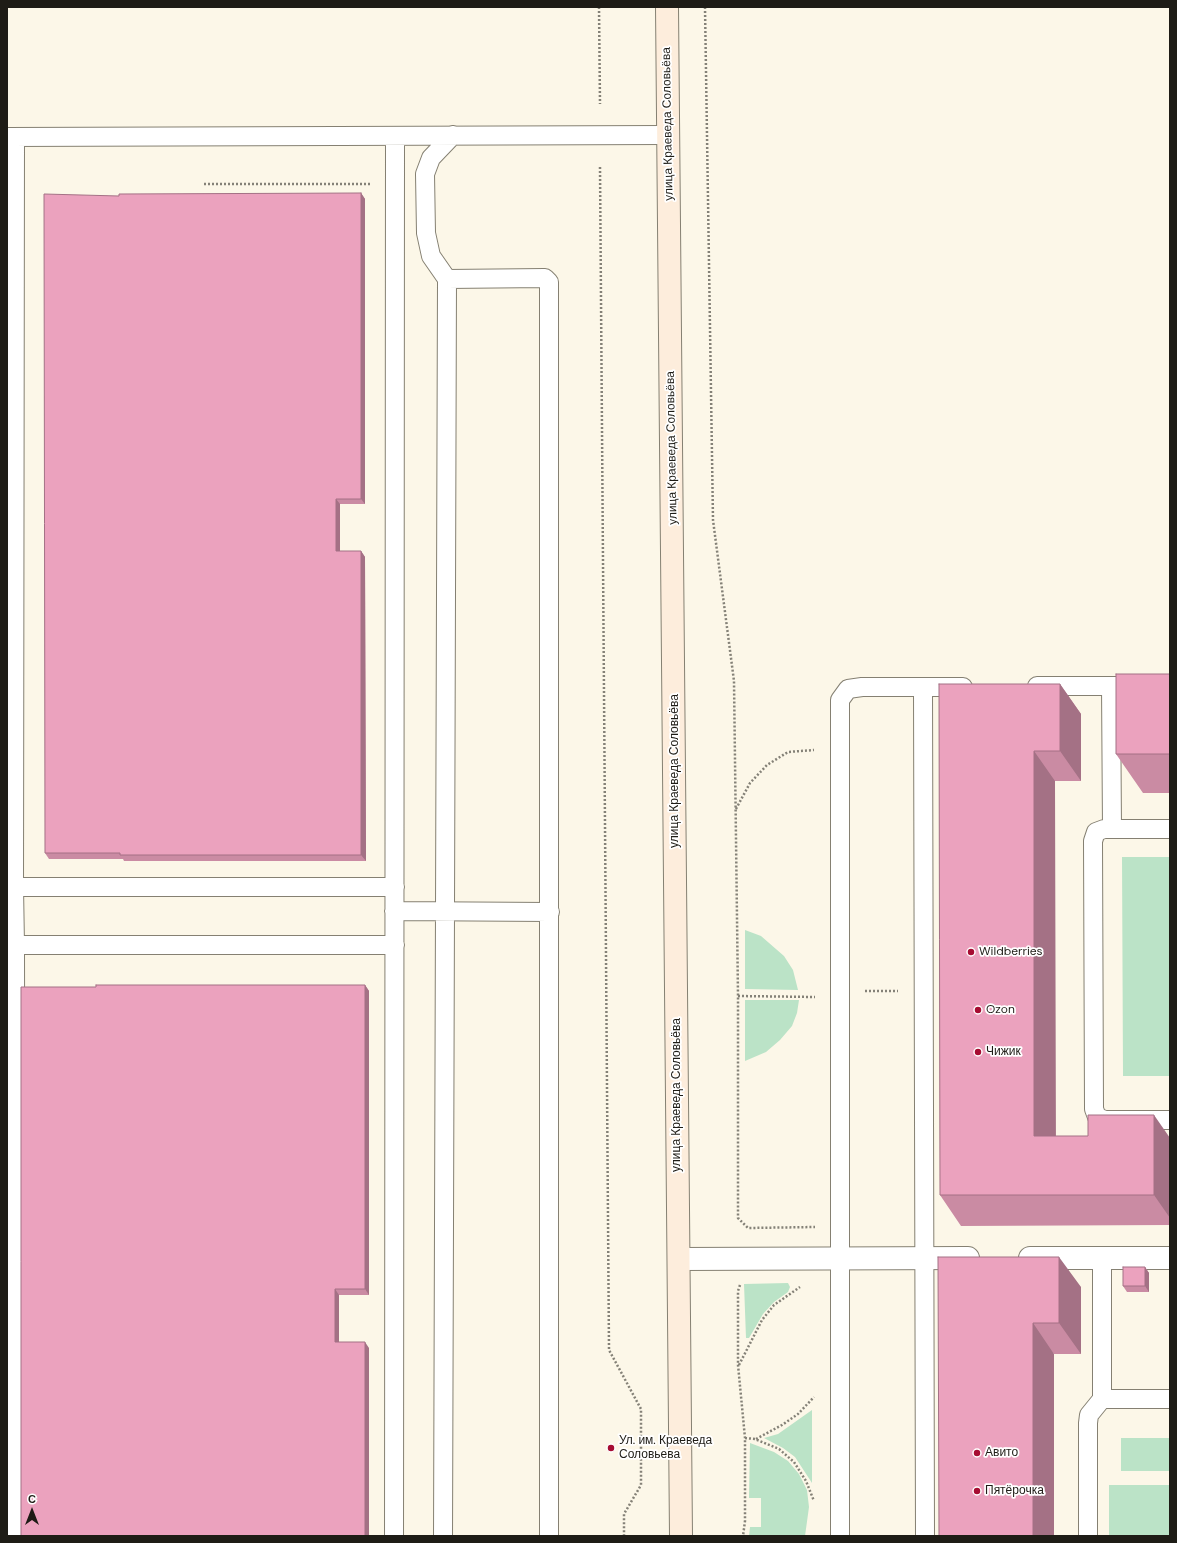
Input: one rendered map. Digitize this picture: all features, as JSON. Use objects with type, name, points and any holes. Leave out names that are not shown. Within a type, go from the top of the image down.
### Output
[{"type":"main road","name":"улица Краеведа Соловьёва","points":[[667,7],[681,1536]]},
{"type":"street","points":[[679,1259],[986,1258]]},
{"type":"street","points":[[1009,1258],[1170,1258]]},
{"type":"lane","points":[[443,1536],[447,279],[432,256],[426,233],[425,174],[432,158],[453,135]]},
{"type":"lane","points":[[16,1536],[11,137],[668,135]]},
{"type":"lane","points":[[394,1536],[396,136]]},
{"type":"lane","points":[[447,279],[545,278],[549,282],[549,1536]]},
{"type":"lane","points":[[1017,686],[1170,686]]},
{"type":"lane","points":[[1111,686],[1112,829]]},
{"type":"lane","points":[[840,1536],[840,700],[848,689],[862,687],[978,687]]},
{"type":"lane","points":[[923,687],[925,1536]]},
{"type":"lane","points":[[1170,829],[1104,829],[1096,832],[1093,841],[1094,1109],[1097,1117],[1105,1120],[1170,1120]]},
{"type":"lane","points":[[14,887],[395,887]]},
{"type":"lane","points":[[394,911],[550,912]]},
{"type":"lane","points":[[15,944],[395,944]]},
{"type":"lane","points":[[1088,1536],[1088,1423],[1089,1415],[1102,1399],[1102,1258]]},
{"type":"lane","points":[[1102,1399],[1170,1399]]},
{"type":"path","points":[[599,7],[600,104]]},
{"type":"path","points":[[706,7],[713,520],[734,681],[738,996],[738,1218],[748,1228],[815,1227]]},
{"type":"path","points":[[600,167],[609,1350],[641,1409],[641,1485],[624,1514],[624,1536]]},
{"type":"path","points":[[204,184],[378,184]]},
{"type":"path","points":[[736,810],[750,783],[767,765],[788,752],[814,750]]},
{"type":"path","points":[[865,991],[904,991]]},
{"type":"path","points":[[738,996],[815,997]]},
{"type":"path","points":[[742,1282],[738,1291],[738,1365],[745,1438],[745,1521],[743,1536]]},
{"type":"path","points":[[738,1365],[762,1320],[774,1305],[804,1284]]},
{"type":"path","points":[[755,1439],[782,1425],[798,1414],[814,1397]]},
{"type":"path","points":[[745,1438],[755,1439],[779,1449],[794,1462],[806,1480],[814,1502]]},
{"type":"green space","points":[[1122,857],[1170,857],[1170,1076],[1123,1076]]},
{"type":"green space","points":[[745,930],[761,936],[784,956],[793,970],[798,990],[745,989]]},
{"type":"green space","points":[[745,1000],[799,1000],[797,1013],[792,1026],[780,1040],[766,1052],[745,1061]]},
{"type":"green space","points":[[788,1283],[790,1287],[788,1292],[774,1302],[763,1314],[749,1338],[746,1338],[744,1284]]},
{"type":"green space","points":[[812,1410],[812,1483],[795,1457],[783,1448],[764,1438],[778,1434]]},
{"type":"green space","points":[[1121,1438],[1170,1438],[1170,1471],[1121,1471]]},
{"type":"green space","points":[[750,1443],[774,1452],[788,1461],[799,1474],[807,1490],[809,1507],[805,1536],[749,1536],[750,1527],[761,1527],[761,1498],[749,1498]]},
{"type":"green space","points":[[1109,1485],[1170,1485],[1170,1536],[1109,1536]]},
{"type":"building","points":[[361,193],[361,499],[336,499],[336,551],[361,551],[361,855],[120,855],[120,853],[45,853],[44,194],[119,196],[119,194]]},
{"type":"building","points":[[1116,674],[1170,674],[1170,754],[1116,754]]},
{"type":"building","points":[[939,684],[1060,684],[1060,751],[1034,751],[1034,1136],[1088,1136],[1088,1115],[1154,1115],[1154,1195],[940,1195]]},
{"type":"building","points":[[96,985],[365,985],[365,1289],[335,1289],[335,1342],[365,1342],[365,1536],[21,1536],[21,987],[96,987]]},
{"type":"building","points":[[938,1257],[1059,1257],[1059,1323],[1033,1323],[1033,1536],[939,1536]]},
{"type":"building","points":[[1123,1267],[1145,1267],[1145,1286],[1123,1286]]},
{"type":"place","name":"Wildberries","points":[[971,952]]},
{"type":"place","name":"Ozon","points":[[978,1010]]},
{"type":"place","name":"Чижик","points":[[978,1052]]},
{"type":"place","name":"Ул. им. Краеведа Соловьева","points":[[611,1448]]},
{"type":"place","name":"Авито","points":[[977,1453]]},
{"type":"place","name":"Пятёрочка","points":[[977,1491]]}]
